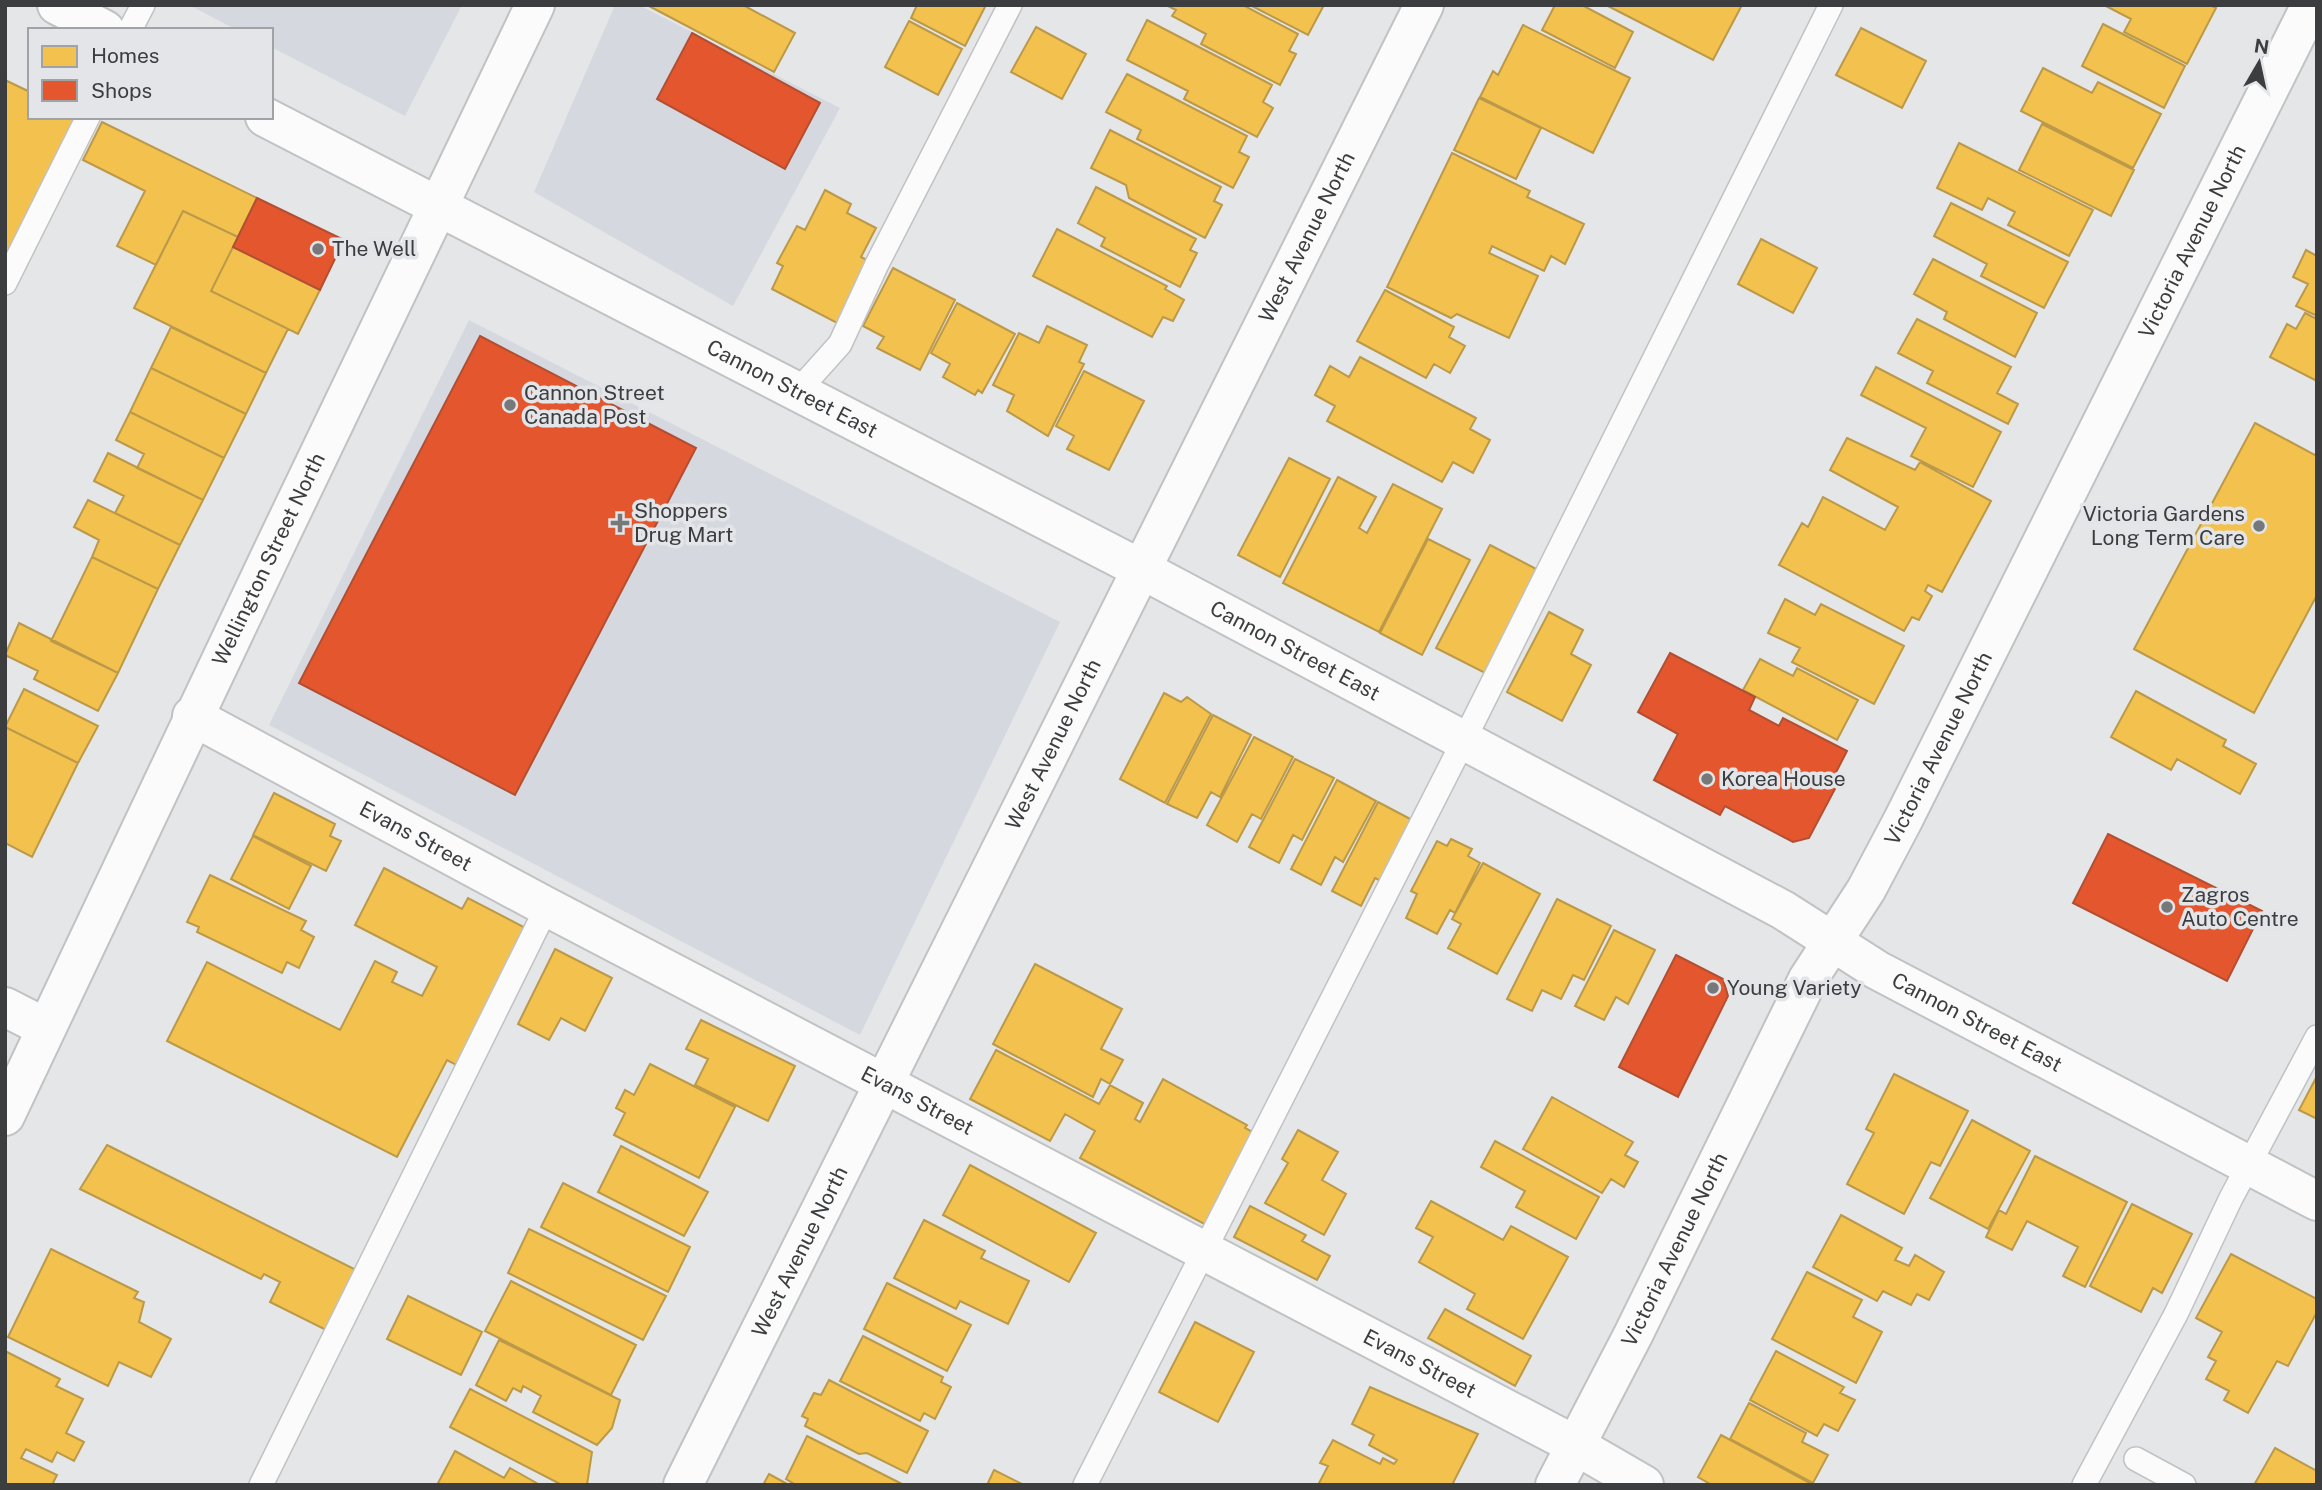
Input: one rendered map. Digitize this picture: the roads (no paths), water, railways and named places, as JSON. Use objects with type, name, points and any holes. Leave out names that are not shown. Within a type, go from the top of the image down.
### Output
[{"type":"main road","points":[[57,5],[101,28]]},
{"type":"main road","name":"Wellington Street North","points":[[5,1116],[192,716],[440,208],[535,5]]},
{"type":"main road","name":"West Avenue North","points":[[683,1485],[1139,568],[1424,5]]},
{"type":"main road","name":"Victoria Avenue North","points":[[1555,1485],[1633,1335],[1794,1006],[1866,890],[1903,820],[2311,5]]},
{"type":"main road","name":"Cannon Street East","points":[[269,119],[1139,568],[1783,911],[1877,970],[2317,1201]]},
{"type":"main road","name":"Evans Street","points":[[192,716],[884,1085],[1204,1249],[1575,1445],[1644,1485]]},
{"type":"main road","points":[[5,1007],[46,1028]]},
{"type":"lane","points":[[131,28],[143,5]]},
{"type":"lane","points":[[797,392],[840,344],[877,264],[1010,5]]},
{"type":"lane","points":[[1085,1485],[1463,742],[1831,5]]},
{"type":"lane","points":[[5,283],[87,119]]},
{"type":"lane","points":[[261,1485],[547,907]]},
{"type":"lane","points":[[2084,1485],[2176,1314],[2249,1165],[2317,1037]]},
{"type":"lane","points":[[2136,1459],[2184,1485]]},
{"type":"place","name":"The Well","points":[[318,249]]},
{"type":"place","name":"Cannon Street Canada Post","points":[[510,405]]},
{"type":"place","name":"Shoppers Drug Mart","points":[[620,523]]},
{"type":"place","name":"Victoria Gardens Long Term Care","points":[[2259,526]]},
{"type":"place","name":"Korea House","points":[[1707,779]]},
{"type":"place","name":"Zagros Auto Centre","points":[[2167,907]]},
{"type":"place","name":"Young Variety","points":[[1713,988]]}]
